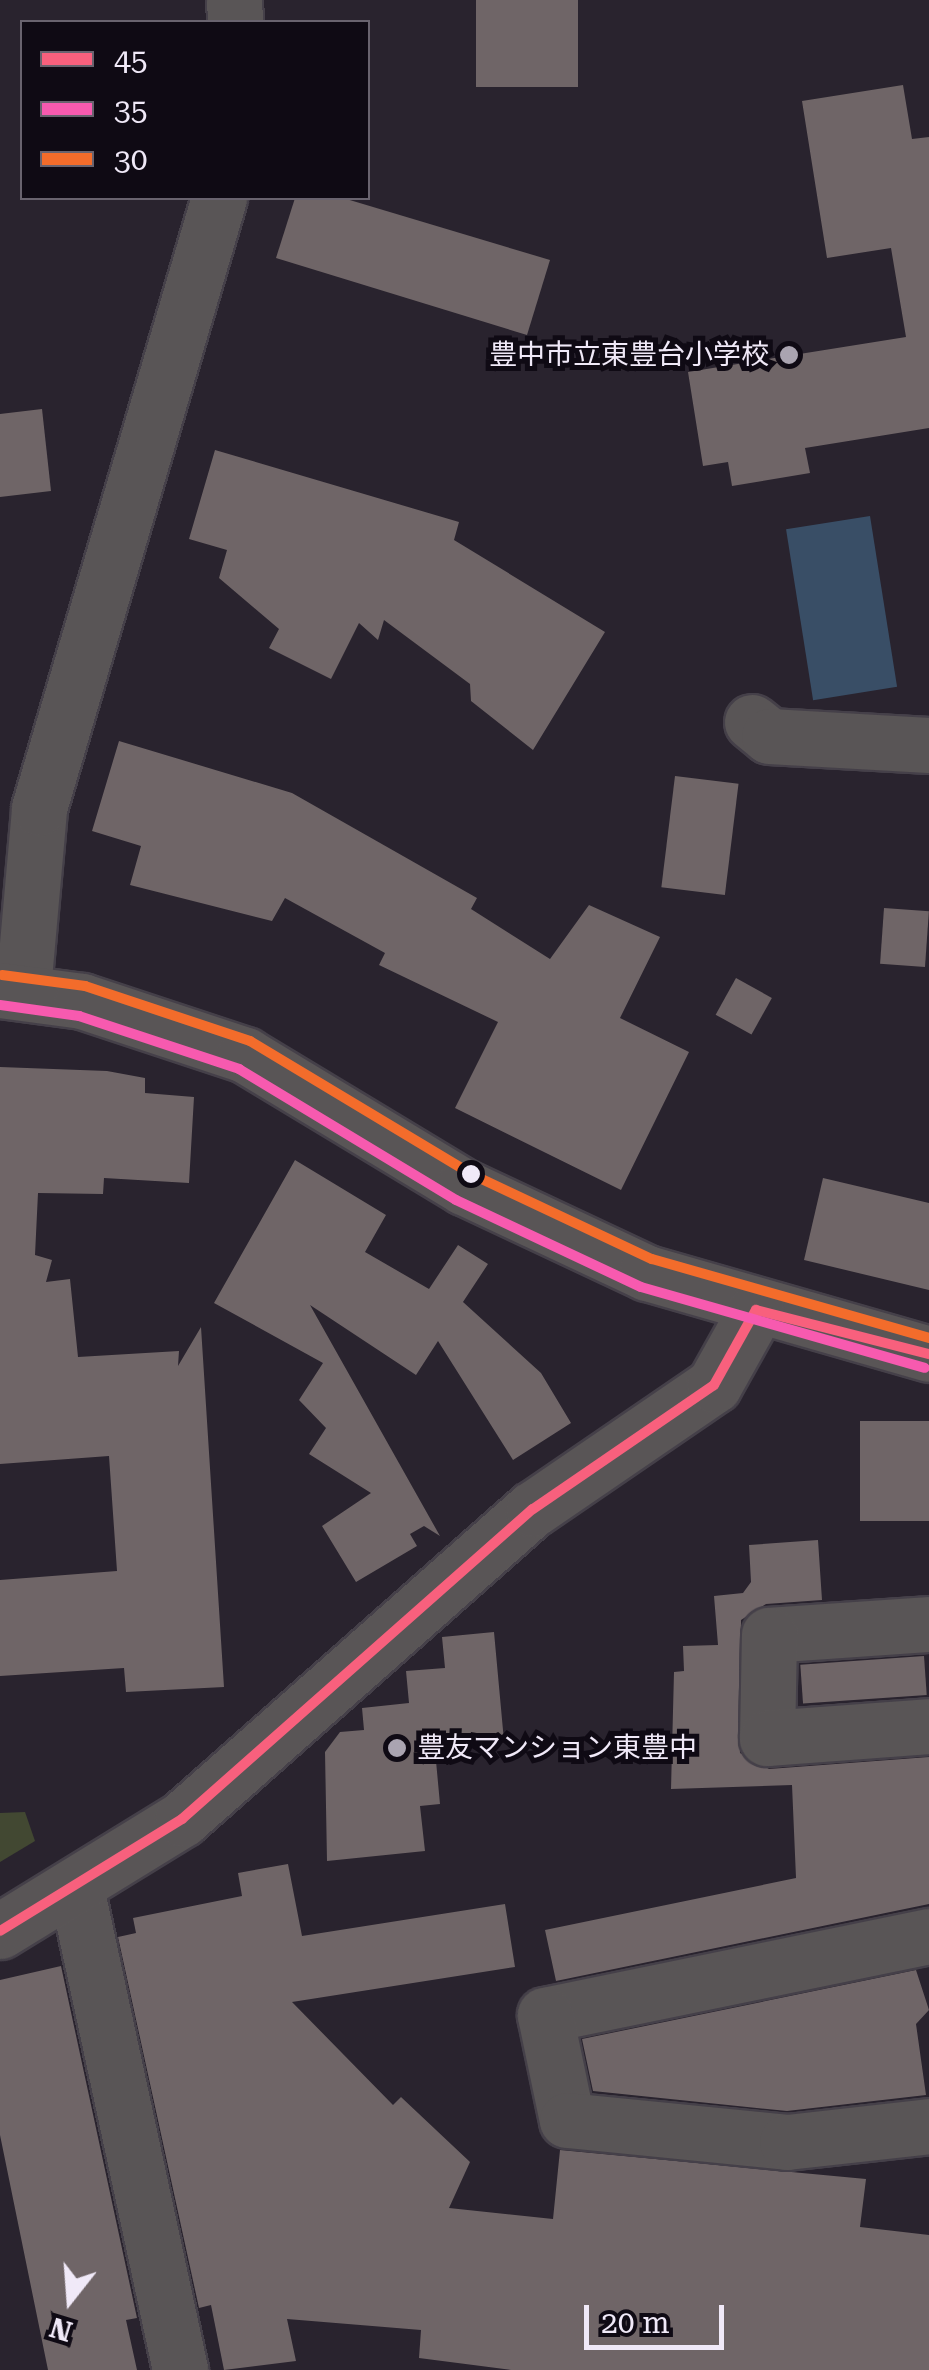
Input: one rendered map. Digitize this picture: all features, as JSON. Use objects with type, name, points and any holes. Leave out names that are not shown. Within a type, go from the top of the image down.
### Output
[{"type":"street","points":[[218,200],[39,808],[12,990],[245,1054],[464,1187],[647,1273],[756,1310],[929,1354]]},
{"type":"street","points":[[752,722],[768,736],[929,745]]},
{"type":"street","points":[[0,1931],[76,1888],[182,1819],[533,1509],[714,1385],[756,1310]]},
{"type":"street","points":[[929,1624],[769,1635],[767,1738],[929,1726]]},
{"type":"street","points":[[76,1888],[180,2370]]},
{"type":"street","points":[[927,1943],[546,2015],[567,2120],[786,2142],[929,2126]]},
{"type":"green space","points":[[25,1812],[35,1841],[0,1862],[0,1813]]},
{"type":"water","points":[[870,516],[897,687],[813,700],[786,529]]},
{"type":"building","points":[[476,0],[578,0],[578,87],[476,87]]},
{"type":"building","points":[[903,85],[912,139],[929,137],[929,428],[805,448],[810,473],[732,486],[728,462],[703,466],[688,372],[906,337],[891,248],[827,258],[802,101]]},
{"type":"building","points":[[294,200],[350,200],[550,260],[527,335],[276,258]]},
{"type":"building","points":[[42,409],[51,491],[0,497],[0,414]]},
{"type":"building","points":[[215,450],[459,522],[454,540],[605,632],[533,750],[471,701],[470,684],[384,620],[378,640],[359,623],[331,679],[269,648],[279,629],[219,578],[227,550],[189,539]]},
{"type":"building","points":[[119,741],[292,793],[477,898],[471,909],[550,959],[589,905],[660,937],[620,1018],[689,1052],[621,1190],[455,1108],[498,1022],[379,965],[385,953],[285,898],[272,921],[130,885],[141,846],[92,831]]},
{"type":"building","points":[[675,776],[739,784],[725,895],[661,887]]},
{"type":"building","points":[[884,908],[929,911],[925,967],[880,964]]},
{"type":"building","points":[[736,978],[772,998],[751,1035],[716,1015]]},
{"type":"building","points":[[0,1067],[107,1071],[145,1078],[145,1093],[194,1097],[189,1183],[104,1178],[103,1194],[38,1193],[35,1255],[52,1260],[46,1282],[70,1279],[78,1357],[179,1351],[178,1366],[201,1327],[224,1687],[126,1692],[124,1668],[0,1676],[0,1580],[117,1571],[109,1456],[0,1464]]},
{"type":"building","points":[[295,1160],[386,1215],[365,1252],[429,1289],[458,1245],[488,1264],[463,1302],[541,1373],[571,1423],[513,1460],[438,1341],[416,1375],[310,1305],[440,1536],[424,1526],[410,1534],[417,1546],[356,1582],[322,1526],[371,1493],[309,1454],[326,1428],[299,1400],[323,1363],[214,1303]]},
{"type":"building","points":[[823,1178],[929,1203],[929,1290],[804,1260]]},
{"type":"building","points":[[860,1421],[929,1421],[929,1521],[860,1521]]},
{"type":"building","points":[[818,1540],[822,1600],[766,1604],[741,1620],[740,1753],[769,1769],[929,1757],[929,1904],[556,1981],[545,1930],[796,1878],[792,1785],[671,1789],[674,1672],[684,1671],[683,1646],[718,1645],[714,1596],[743,1593],[751,1582],[749,1545]]},
{"type":"building","name":"豊友マンション東豊中","points":[[494,1632],[504,1741],[466,1744],[467,1758],[436,1761],[440,1804],[420,1806],[425,1851],[327,1861],[325,1752],[340,1732],[364,1730],[362,1708],[409,1703],[406,1671],[445,1668],[442,1637]]},
{"type":"building","points":[[924,1656],[927,1695],[803,1704],[800,1665]]},
{"type":"building","points":[[288,1864],[302,1936],[505,1904],[515,1967],[292,2002],[393,2105],[401,2097],[470,2162],[449,2208],[553,2219],[560,2150],[866,2179],[860,2227],[929,2235],[929,2370],[511,2370],[419,2358],[421,2330],[287,2319],[296,2361],[224,2370],[211,2305],[199,2308],[118,1937],[136,1933],[133,1918],[242,1896],[238,1873]]},
{"type":"building","points":[[61,1966],[137,2318],[126,2320],[137,2370],[48,2370],[0,2135],[0,1980]]},
{"type":"building","points":[[916,1970],[929,2010],[916,2024],[926,2095],[787,2111],[593,2091],[582,2039]]},
{"type":"transit line","name":"30","points":[[2,975],[85,986],[250,1041],[471,1174],[652,1259],[929,1338]]},
{"type":"transit line","name":"35","points":[[0,1005],[79,1016],[239,1069],[456,1200],[641,1287],[925,1368]]},
{"type":"transit line","name":"45","points":[[756,1310],[929,1354]]},
{"type":"transit line","name":"45","points":[[0,1931],[182,1819],[533,1509],[714,1385],[756,1310]]},
{"type":"place","name":"豊中市立東豊台小学校","points":[[789,355]]},
{"type":"place","name":"豊友マンション東豊中","points":[[397,1748]]}]
